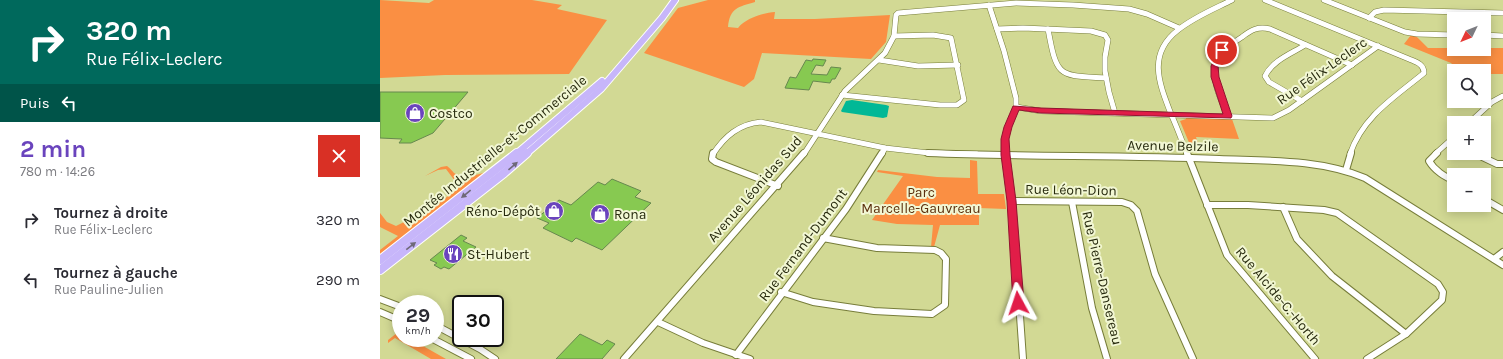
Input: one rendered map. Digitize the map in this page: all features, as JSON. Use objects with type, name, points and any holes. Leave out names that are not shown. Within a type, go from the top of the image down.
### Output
[{"type":"main road","name":"Montée Industrielle-et-Commerciale","points":[[380,270],[504,173],[601,89],[662,18],[675,0]]},
{"type":"main road","name":"Montée Industrielle-et-Commerciale","points":[[380,260],[446,210],[528,144],[624,61]]},
{"type":"street","name":"Rue Alcide-C.-Horth","points":[[1232,0],[1179,28],[1165,43],[1160,53],[1158,64],[1160,85],[1227,255],[1315,359]]},
{"type":"street","points":[[1265,0],[1420,64],[1424,69],[1424,74],[1363,125],[1358,133],[1346,170]]},
{"type":"street","points":[[1324,0],[1412,33],[1447,35]]},
{"type":"street","points":[[1023,359],[1012,201],[1005,155],[1006,135],[1016,107],[1016,98],[1009,68],[990,5],[1073,2],[1129,9],[1147,14],[1179,28]]},
{"type":"street","name":"Avenue Léonidas Sud","points":[[624,359],[778,186],[807,151],[842,95],[854,82],[880,60],[889,47],[894,36],[896,16],[898,13],[990,5]]},
{"type":"street","points":[[1369,18],[1375,12],[1384,10],[1503,13]]},
{"type":"street","points":[[1228,116],[1216,84],[1214,66],[1218,56],[1227,45],[1260,27],[1270,29],[1352,66]]},
{"type":"street","points":[[997,29],[1048,29],[1095,32],[1106,36],[1109,42],[1104,62],[1106,78],[1115,113]]},
{"type":"street","points":[[1048,29],[1049,41],[1059,68],[1062,72],[1070,76],[1106,78]]},
{"type":"street","points":[[842,95],[940,105],[957,105],[961,103],[965,98],[952,41],[949,36],[894,36]]},
{"type":"street","points":[[1491,36],[1503,36]]},
{"type":"street","points":[[1302,101],[1269,82],[1265,76],[1273,66],[1305,45]]},
{"type":"street","name":"Rue Félix-Leclerc","points":[[1016,107],[1041,111],[1273,118],[1302,101],[1378,46]]},
{"type":"street","points":[[880,60],[898,65],[919,67],[958,65]]},
{"type":"street","points":[[1477,116],[1492,102],[1501,99]]},
{"type":"street","name":"Avenue Belzile","points":[[778,186],[716,162],[712,159],[712,154],[739,127],[753,122],[761,122],[885,148],[928,154],[1188,158],[1309,163],[1346,170],[1382,188],[1503,265]]},
{"type":"street","points":[[1447,145],[1431,158],[1429,162],[1437,172],[1447,178]]},
{"type":"street","name":"Rue Fernand-Dumont","points":[[736,355],[781,292],[874,170],[885,148]]},
{"type":"street","points":[[1489,160],[1497,164],[1503,164]]},
{"type":"street","name":"Rue Léon-Dion","points":[[1012,201],[1122,202],[1131,205],[1136,210],[1155,274],[1193,359]]},
{"type":"street","name":"Rue Pierre-Dansereau","points":[[1072,202],[1092,308],[1107,359]]},
{"type":"street","points":[[1491,203],[1503,210]]},
{"type":"street","points":[[1207,205],[1248,205],[1324,210],[1341,215],[1438,284],[1443,292],[1442,300],[1406,334],[1367,359]]},
{"type":"street","points":[[1283,207],[1297,239],[1316,260],[1341,284],[1406,334]]},
{"type":"street","points":[[781,292],[813,302],[874,311],[932,314],[945,305],[946,259],[941,253],[935,250],[877,248],[823,238]]},
{"type":"street","points":[[1494,259],[1503,252]]},
{"type":"street","points":[[380,299],[392,304]]},
{"type":"street","points":[[380,312],[392,317]]},
{"type":"street","points":[[658,322],[703,343],[750,359]]},
{"type":"street","points":[[444,330],[480,349],[495,359]]},
{"type":"street","points":[[444,345],[471,359]]},
{"type":"green space","points":[[380,0],[429,3],[434,0],[532,0],[562,5],[557,9],[607,20],[569,74],[445,75],[380,78]]},
{"type":"green space","points":[[708,0],[755,0],[755,2],[744,5],[733,12],[728,27],[738,28],[745,21],[775,12],[774,19],[815,19],[890,15],[886,42],[871,59],[762,53],[754,79],[744,87],[644,53],[678,8]]},
{"type":"green space","points":[[1411,35],[1416,36],[1428,48],[1447,48],[1447,56],[1491,56],[1491,48],[1503,48],[1503,74],[1491,74],[1491,64],[1452,64],[1404,44]]},
{"type":"green space","points":[[1186,117],[1232,119],[1239,139],[1196,137],[1201,153],[1193,152],[1180,121],[1186,119]]},
{"type":"green space","name":"Parc Marcelle-Gauvreau","points":[[970,160],[977,161],[978,194],[1004,194],[1006,209],[979,208],[979,225],[940,225],[934,247],[931,247],[933,225],[897,224],[872,220],[903,176],[877,172],[878,170],[937,177],[970,178]]},
{"type":"green space","points":[[447,166],[454,173],[462,176],[486,172],[380,256],[380,250],[398,236],[380,227],[380,213],[387,222],[396,226],[430,209],[458,189],[455,181],[446,169],[438,170],[425,176],[441,167]]},
{"type":"green space","points":[[392,337],[392,340],[388,343],[388,340]]},
{"type":"green space","points":[[410,347],[425,347],[446,359],[431,359]]},
{"type":"water","points":[[852,100],[889,106],[887,117],[883,118],[842,112],[841,111],[846,101]]},
{"type":"building","points":[[813,59],[826,60],[823,66],[816,65],[811,74],[827,75],[831,67],[841,68],[835,79],[832,79],[830,83],[813,81],[809,90],[785,88],[790,77],[796,78],[806,60],[812,61]]},
{"type":"building","name":"Costco","points":[[380,92],[468,92],[433,133],[411,143],[399,143],[402,139],[380,138]]},
{"type":"building","name":"Rona","points":[[612,179],[641,191],[635,197],[651,203],[602,250],[576,238],[572,242],[543,228],[549,223],[537,218],[559,200],[571,205],[598,182],[605,185]]},
{"type":"building","name":"St-Hubert","points":[[461,235],[467,238],[463,241],[476,247],[449,269],[444,267],[441,269],[434,265],[437,263],[430,260]]},
{"type":"building","points":[[580,334],[602,345],[607,340],[615,344],[602,359],[556,359]]},
{"type":"place","name":"Costco","points":[[415,113]]},
{"type":"place","name":"Réno-Dépôt","points":[[554,211]]},
{"type":"place","name":"Rona","points":[[600,214]]},
{"type":"place","name":"St-Hubert","points":[[453,254]]},
{"type":"route","points":[[1018,303],[1012,201],[1005,155],[1005,139],[1016,107],[1041,111],[1228,116],[1218,91],[1215,77],[1214,66],[1222,50]]}]
